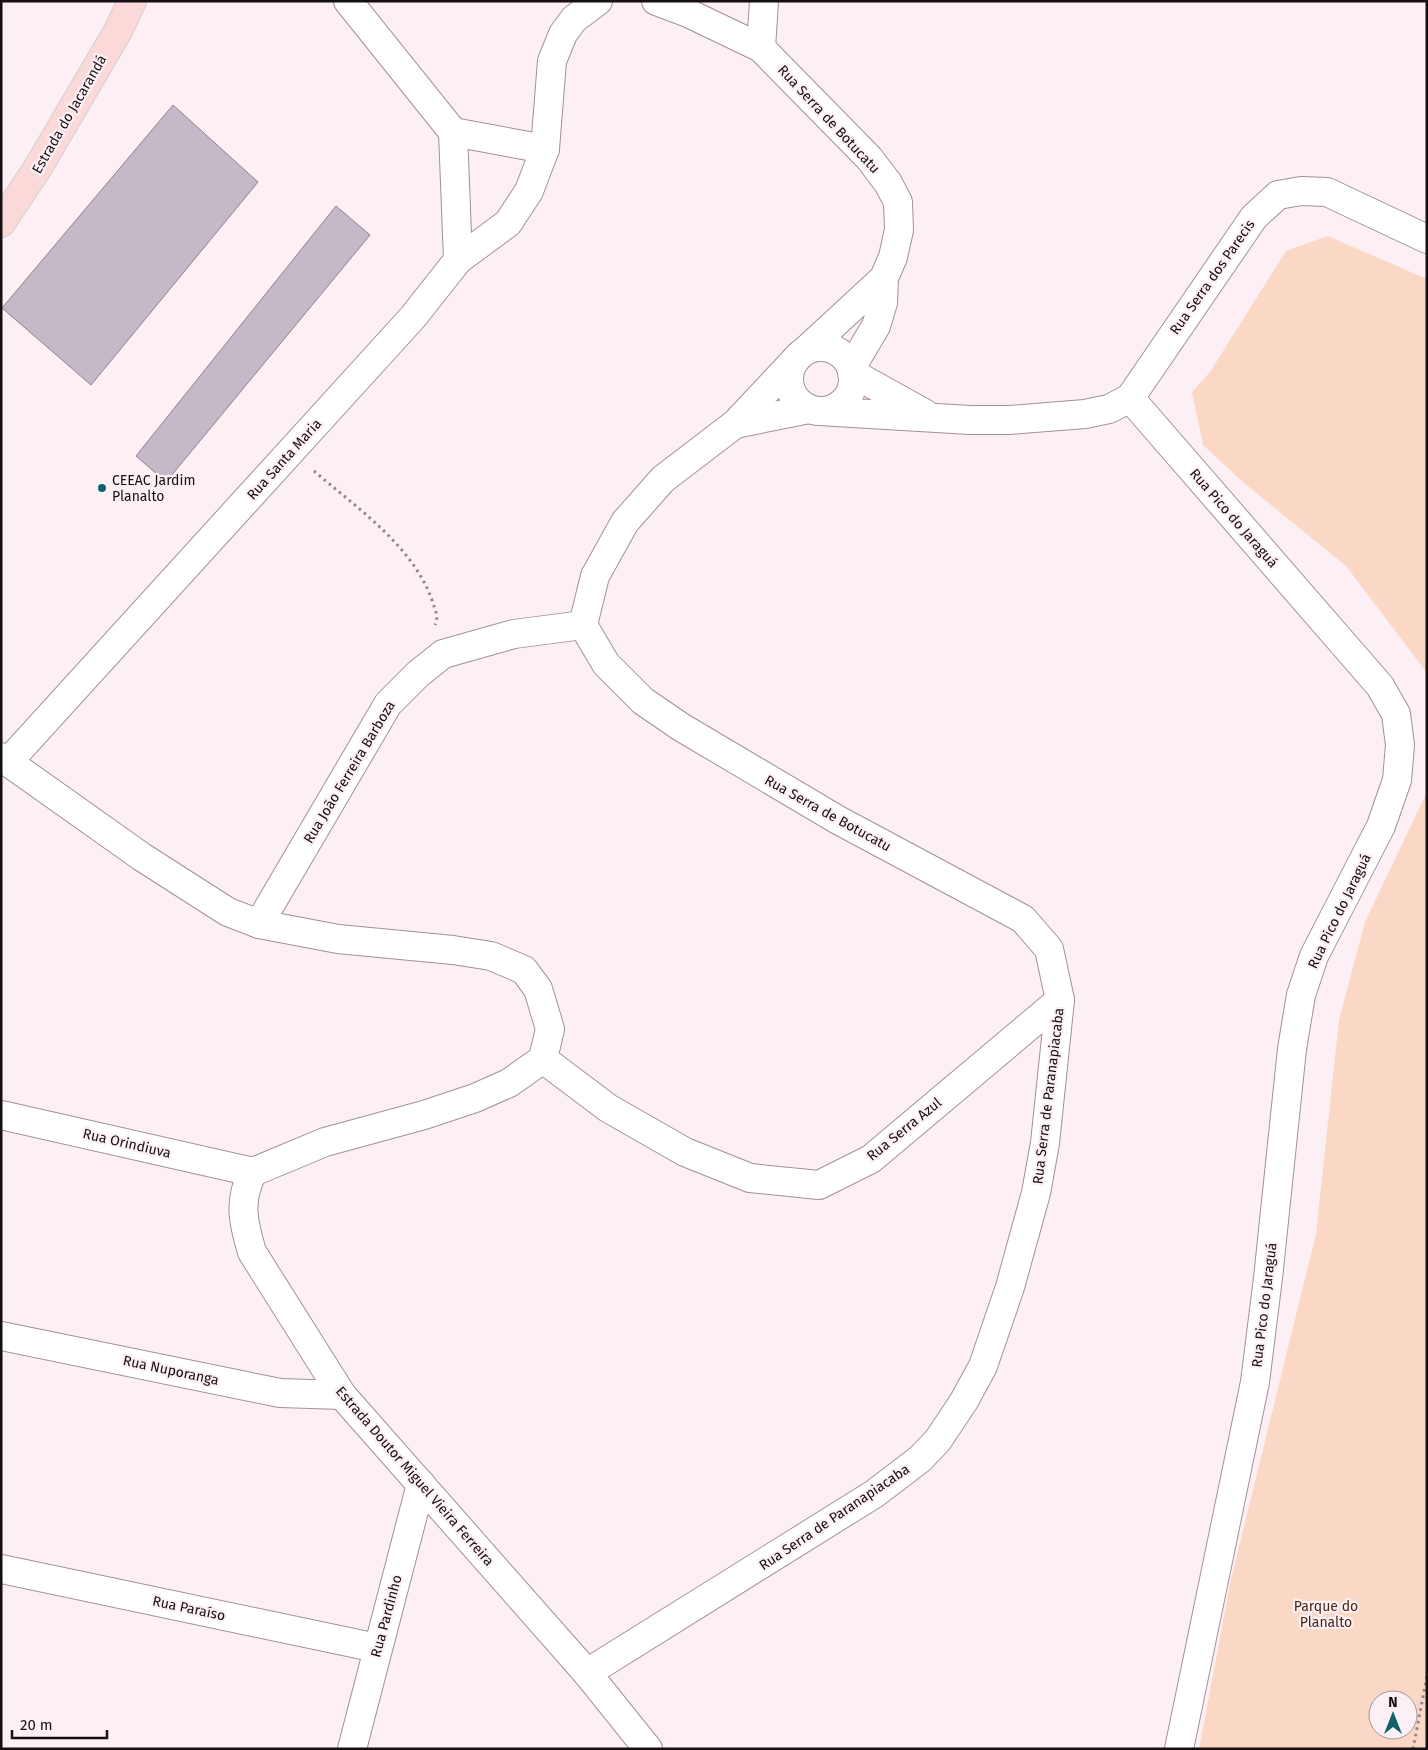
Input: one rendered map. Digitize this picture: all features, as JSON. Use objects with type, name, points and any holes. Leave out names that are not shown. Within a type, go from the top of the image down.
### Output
[{"type":"main road","name":"Estrada do Jacarandá","points":[[1,223],[37,169],[118,31],[132,1]]},
{"type":"street","points":[[348,1],[453,132],[458,260]]},
{"type":"street","name":"Rua Santa Maria","points":[[5,759],[292,451],[413,317],[458,260],[508,223],[528,191],[545,149],[552,61],[563,34],[574,19],[598,1]]},
{"type":"street","name":"Rua Serra de Botucatu","points":[[656,1],[688,12],[761,48],[869,158],[888,184],[898,202],[900,230],[893,257],[884,278],[883,303],[876,326],[852,370]]},
{"type":"street","points":[[761,48],[764,1]]},
{"type":"street","points":[[453,132],[545,149]]},
{"type":"street","name":"Rua Serra dos Parecis","points":[[1130,398],[1254,217],[1278,195],[1301,191],[1327,192],[1427,239]]},
{"type":"street","name":"Rua Serra de Botucatu","points":[[801,354],[884,278]]},
{"type":"street","points":[[583,625],[594,576],[625,522],[663,479],[735,424],[801,354],[816,348],[836,351],[845,358],[852,370],[853,384],[849,396],[831,410],[814,410],[735,424]]},
{"type":"street","points":[[801,354],[788,376],[789,386],[793,396],[814,410],[970,420],[1009,420],[1085,414],[1109,409],[1130,398]]},
{"type":"street","points":[[852,370],[930,416]]},
{"type":"street","name":"Rua Pico do Jaraguá","points":[[1130,398],[1380,686],[1396,714],[1400,745],[1398,780],[1382,826],[1314,956],[1301,995],[1292,1049],[1255,1382],[1179,1749]]},
{"type":"street","name":"Rua Serra de Botucatu","points":[[583,625],[606,664],[644,700],[681,727],[838,820],[1023,919],[1049,949],[1060,1000]]},
{"type":"street","name":"Rua João Ferreira Barboza","points":[[259,924],[388,704],[418,674],[443,654],[478,643],[540,630],[583,625]]},
{"type":"street","points":[[5,759],[142,857],[228,912],[259,924],[338,939],[453,950],[491,956],[524,970],[538,989],[550,1029],[543,1059],[509,1083],[475,1098],[424,1115],[325,1142],[253,1172]]},
{"type":"street","name":"Rua Serra Azul","points":[[543,1059],[608,1108],[685,1152],[750,1178],[820,1185],[871,1159],[1060,1000]]},
{"type":"street","name":"Rua Serra de Paranapiacaba","points":[[587,1672],[874,1494],[920,1460],[938,1440],[964,1401],[983,1366],[1010,1287],[1036,1193],[1045,1143],[1060,1000]]},
{"type":"street","name":"Rua Orindiuva","points":[[4,1112],[253,1172]]},
{"type":"street","name":"Estrada Doutor Miguel Vieira Ferreira","points":[[253,1172],[244,1189],[243,1208],[245,1231],[252,1252],[342,1395],[587,1672],[648,1749]]},
{"type":"street","name":"Rua Nuporanga","points":[[1,1336],[280,1393],[342,1395]]},
{"type":"street","name":"Rua Pardinho","points":[[352,1749],[421,1484]]},
{"type":"street","name":"Rua Paraíso","points":[[1,1569],[377,1648]]},
{"type":"path","points":[[292,451],[396,543],[425,581],[438,618],[434,627]]},
{"type":"path","points":[[1413,1749],[1427,1676]]},
{"type":"green space","points":[[1328,236],[1427,279],[1427,673],[1346,566],[1244,483],[1203,445],[1192,392],[1210,372],[1286,251]]},
{"type":"green space","name":"Parque do Planalto","points":[[1427,792],[1427,1749],[1199,1749],[1231,1579],[1316,1234],[1339,1020],[1365,922]]},
{"type":"building","points":[[173,105],[258,182],[91,385],[2,308]]},
{"type":"building","points":[[336,206],[370,235],[166,482],[136,456]]},
{"type":"place","name":"CEEAC Jardim Planalto","points":[[102,488]]}]
